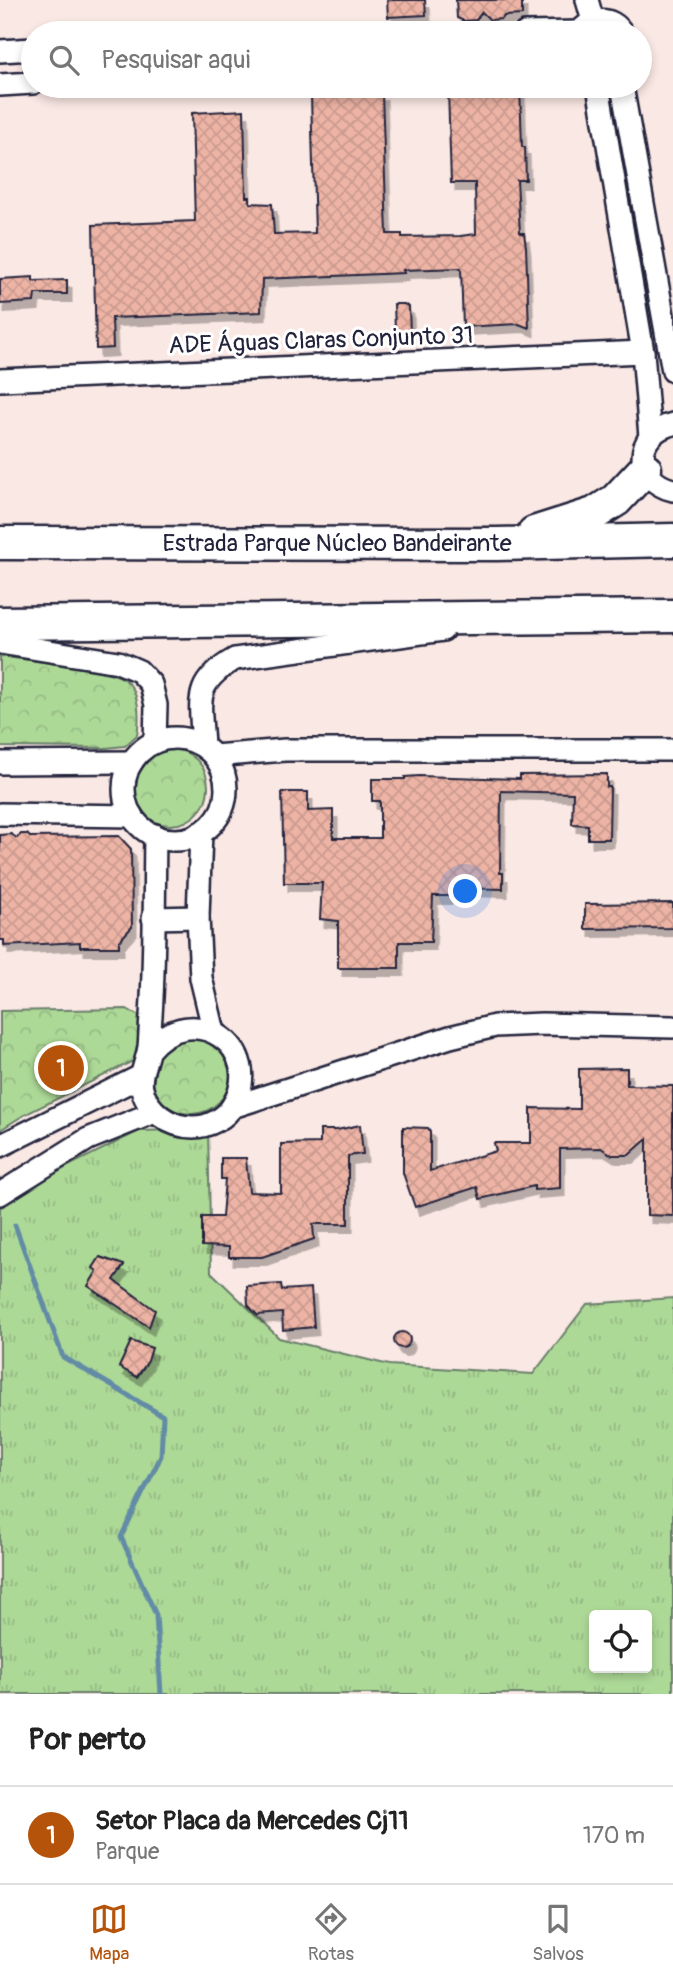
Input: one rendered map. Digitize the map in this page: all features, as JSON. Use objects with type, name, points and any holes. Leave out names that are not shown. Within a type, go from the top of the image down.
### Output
[{"type":"highway","points":[[497,544],[594,514],[617,500],[645,469]]},
{"type":"highway","name":"Estrada Parque Núcleo Bandeirante","points":[[0,543],[497,544],[673,540]]},
{"type":"highway","points":[[0,623],[673,616]]},
{"type":"street","points":[[585,21],[587,0]]},
{"type":"street","points":[[0,51],[21,50]]},
{"type":"street","points":[[0,85],[21,84]]},
{"type":"street","points":[[600,98],[643,352],[650,437]]},
{"type":"street","points":[[624,98],[673,371]]},
{"type":"street","name":"ADE Águas Claras Conjunto 31","points":[[0,380],[643,352]]},
{"type":"street","points":[[673,424],[656,431],[650,437],[643,453],[645,469],[656,484],[673,490]]},
{"type":"street","points":[[209,751],[201,696],[208,677],[235,659],[393,638],[521,617]]},
{"type":"street","points":[[0,643],[118,662],[139,671],[151,684],[156,705],[156,742]]},
{"type":"street","points":[[172,738],[188,740],[209,751],[222,769],[226,783],[225,797],[217,817],[201,832],[186,839],[155,835],[142,827],[132,816],[126,803],[126,775],[132,762],[156,742],[172,738]]},
{"type":"street","points":[[209,751],[673,750]]},
{"type":"street","points":[[0,763],[132,762]]},
{"type":"street","points":[[0,814],[132,816]]},
{"type":"street","points":[[201,832],[198,917],[201,978],[214,1032]]},
{"type":"street","points":[[148,1051],[163,1036],[183,1028],[197,1027],[214,1032],[228,1042],[240,1065],[240,1091],[232,1107],[216,1121],[195,1127],[180,1126],[155,1112],[147,1101],[141,1076],[148,1051],[155,835]]},
{"type":"street","points":[[153,918],[198,917]]},
{"type":"street","points":[[232,1107],[450,1037],[495,1026],[542,1024],[673,1027]]},
{"type":"street","points":[[0,1146],[141,1076]]},
{"type":"street","points":[[0,1194],[88,1139],[155,1112]]},
{"type":"green space","points":[[0,656],[84,668],[124,679],[136,697],[137,735],[125,746],[106,748],[0,747]]},
{"type":"green space","points":[[163,749],[177,749],[191,755],[202,766],[208,787],[205,802],[197,814],[177,825],[163,825],[149,819],[138,808],[132,794],[132,780],[138,766],[149,755]]},
{"type":"green space","points":[[127,1009],[142,1018],[140,1050],[133,1061],[24,1115],[0,1130],[0,1011]]},
{"type":"green space","points":[[183,1036],[199,1036],[213,1042],[224,1053],[230,1067],[230,1083],[224,1097],[213,1108],[199,1114],[183,1114],[169,1108],[158,1097],[152,1083],[152,1067],[158,1053],[169,1042]]},
{"type":"green space","points":[[208,1129],[211,1272],[279,1338],[389,1365],[533,1374],[587,1304],[673,1298],[673,1694],[0,1694],[0,1208],[34,1183],[139,1131]]},
{"type":"building","points":[[387,0],[425,0],[426,15],[388,17]]},
{"type":"building","points":[[456,0],[522,0],[522,15],[490,20],[482,12],[476,20],[464,21],[457,18]]},
{"type":"building","points":[[311,98],[382,98],[387,234],[402,234],[402,237],[476,234],[475,183],[451,183],[448,98],[520,98],[526,180],[517,180],[520,233],[524,233],[526,247],[529,328],[519,324],[463,327],[461,268],[403,270],[404,273],[262,279],[261,312],[112,318],[113,348],[96,349],[93,225],[195,221],[192,113],[244,110],[246,197],[250,197],[250,203],[272,204],[274,234],[315,233]]},
{"type":"building","points":[[33,277],[33,281],[67,280],[67,294],[35,294],[34,302],[0,304],[0,279]]},
{"type":"building","points":[[394,304],[409,307],[410,333],[399,333],[395,329]]},
{"type":"building","points":[[607,774],[607,787],[610,787],[609,839],[588,839],[588,825],[572,824],[573,793],[501,791],[500,873],[503,873],[503,889],[459,888],[459,896],[433,896],[431,942],[399,942],[399,968],[338,968],[338,921],[320,919],[322,883],[284,883],[282,792],[308,792],[308,811],[333,810],[333,838],[380,838],[380,801],[372,801],[372,779],[405,779],[419,776],[520,779],[520,775]]},
{"type":"building","points":[[11,834],[17,838],[21,834],[30,837],[119,836],[131,849],[132,927],[119,941],[119,947],[80,947],[80,942],[4,946],[4,940],[0,940],[0,835]]},
{"type":"building","points":[[673,903],[673,928],[585,929],[585,904]]},
{"type":"building","points":[[627,1068],[627,1085],[673,1086],[673,1216],[647,1215],[647,1139],[629,1155],[612,1155],[601,1148],[560,1149],[560,1188],[534,1190],[534,1186],[480,1199],[477,1187],[415,1207],[403,1173],[403,1127],[428,1128],[430,1131],[430,1171],[496,1151],[494,1143],[531,1143],[531,1108],[579,1109],[579,1069]]},
{"type":"building","points":[[360,1125],[363,1154],[348,1156],[348,1224],[313,1224],[314,1239],[262,1257],[229,1257],[229,1247],[202,1246],[202,1217],[222,1217],[225,1179],[221,1179],[221,1158],[246,1158],[249,1192],[281,1193],[281,1144],[320,1143],[320,1130],[337,1130]]},
{"type":"building","points":[[100,1257],[124,1265],[114,1280],[155,1310],[149,1327],[88,1286],[97,1271],[93,1268]]},
{"type":"building","points":[[281,1284],[282,1290],[311,1288],[314,1327],[283,1330],[282,1313],[257,1315],[248,1305],[247,1286]]},
{"type":"building","points":[[402,1332],[408,1334],[408,1346],[402,1348],[396,1346],[394,1340],[396,1334]]},
{"type":"building","points":[[131,1341],[152,1348],[148,1361],[137,1377],[119,1367]]},
{"type":"waterway","points":[[15,1225],[63,1357],[163,1416],[161,1456],[121,1537],[156,1615],[161,1694]]},
{"type":"place","name":"Setor Placa da Mercedes Cj11","points":[[61,1068]]}]
